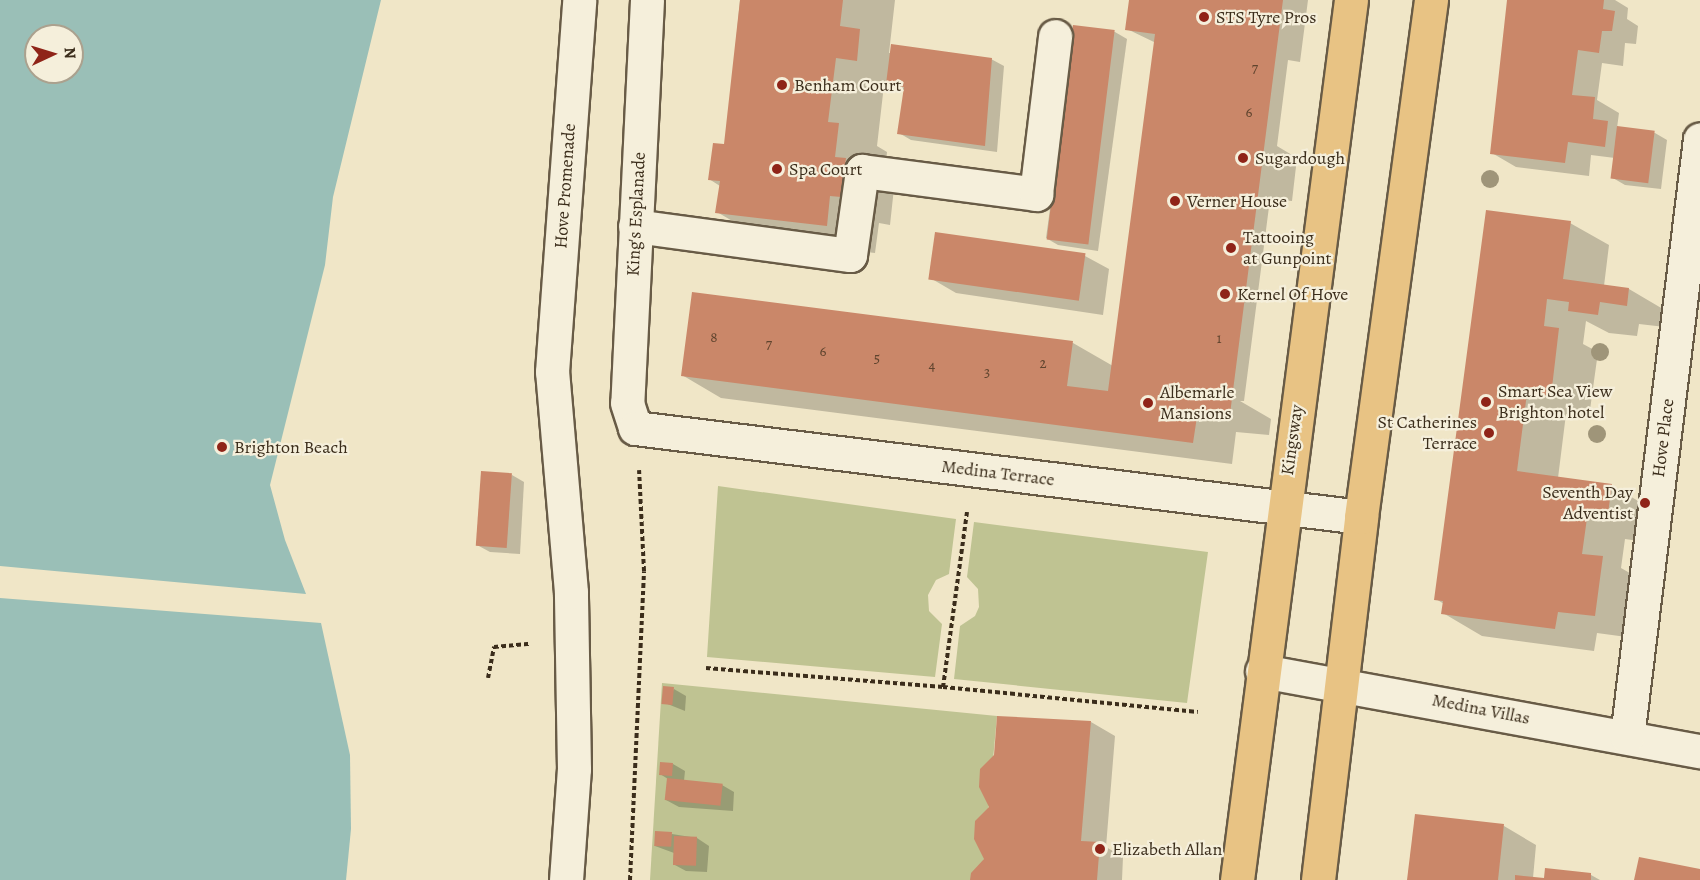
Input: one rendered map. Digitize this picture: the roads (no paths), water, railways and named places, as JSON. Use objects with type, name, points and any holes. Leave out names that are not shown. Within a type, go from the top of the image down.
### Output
[{"type":"main road","name":"Kingsway","points":[[1237,880],[1282,508],[1351,0]]},
{"type":"main road","points":[[1318,880],[1361,517],[1431,0]]},
{"type":"street","name":"Hove Promenade","points":[[566,880],[574,769],[571,592],[552,372],[579,0]]},
{"type":"street","name":"King's Esplanade","points":[[635,428],[627,403],[647,0]]},
{"type":"street","points":[[635,226],[850,255],[862,171],[1036,194],[1055,36]]},
{"type":"street","name":"Hove Place","points":[[1627,737],[1696,195],[1700,139]]},
{"type":"street","name":"Medina Terrace","points":[[635,428],[1361,517]]},
{"type":"street","name":"Medina Villas","points":[[1262,671],[1343,683],[1700,751]]},
{"type":"water","points":[[0,0],[381,0],[333,197],[325,265],[270,485],[285,540],[306,594],[0,566]]},
{"type":"water","points":[[0,598],[321,623],[350,755],[351,829],[346,880],[0,880]]},
{"type":"place","name":"STS Tyre Pros","points":[[1204,17]]},
{"type":"place","name":"Benham Court","points":[[782,85]]},
{"type":"place","name":"Sugardough","points":[[1243,158]]},
{"type":"place","name":"Spa Court","points":[[777,169]]},
{"type":"place","name":"Verner House","points":[[1175,201]]},
{"type":"place","name":"Tattooing at Gunpoint","points":[[1231,248]]},
{"type":"place","name":"Kernel Of Hove","points":[[1225,294]]},
{"type":"place","name":"Smart Sea View Brighton hotel","points":[[1486,402]]},
{"type":"place","name":"Albemarle Mansions","points":[[1148,403]]},
{"type":"place","name":"St Catherines Terrace","points":[[1489,433]]},
{"type":"place","name":"Brighton Beach","points":[[222,447]]},
{"type":"place","name":"Seventh Day Adventist","points":[[1645,503]]},
{"type":"place","name":"Elizabeth Allan","points":[[1100,849]]}]
